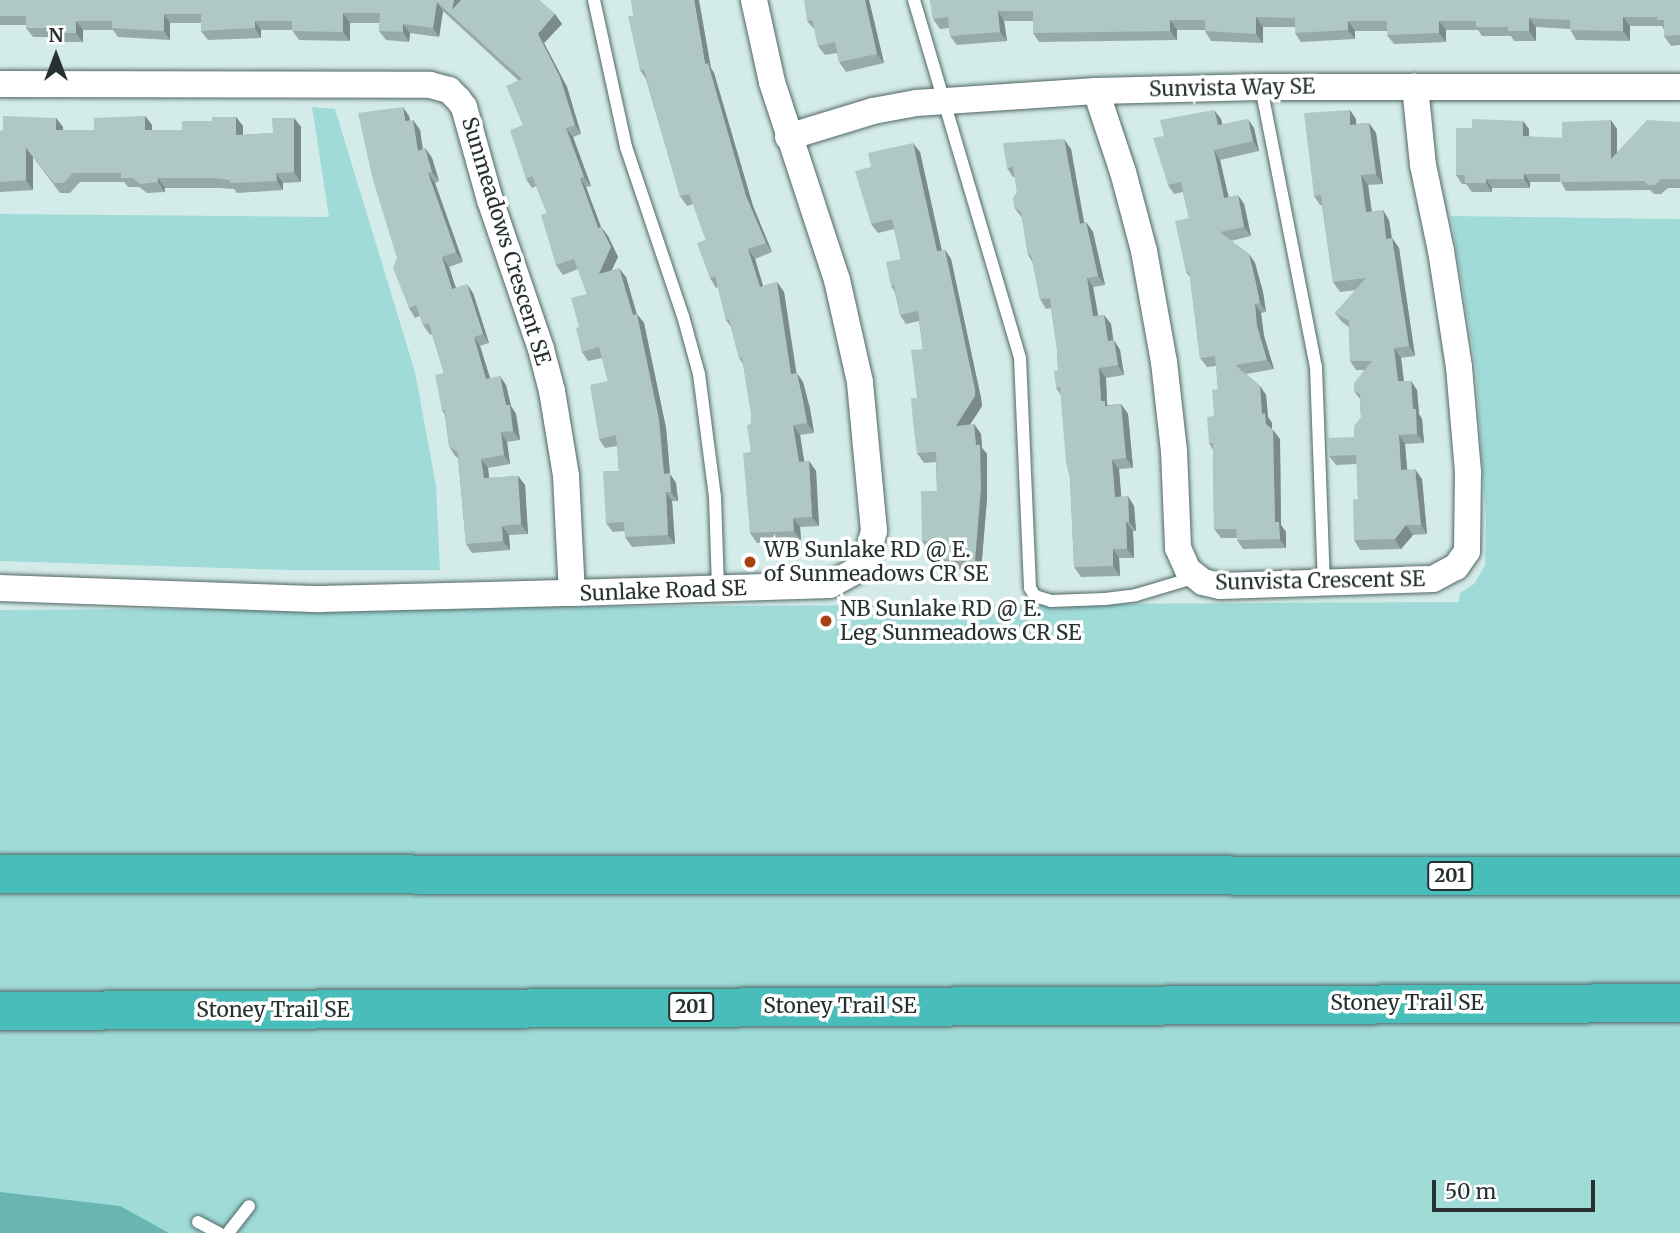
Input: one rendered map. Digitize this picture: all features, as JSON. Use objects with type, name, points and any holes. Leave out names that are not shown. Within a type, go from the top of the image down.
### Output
[{"type":"highway","points":[[1220,877],[1680,861]]},
{"type":"highway","name":"201","points":[[0,874],[1680,876]]},
{"type":"highway","points":[[1383,1003],[1680,1024]]},
{"type":"highway","name":"Stoney Trail SE","points":[[0,1011],[1680,1003]]},
{"type":"street","name":"Sunlake Road SE","points":[[0,588],[320,598],[572,593],[830,585],[857,570],[872,544],[869,460],[849,329],[837,280],[772,82],[754,0]]},
{"type":"street","name":"Sunmeadows Crescent SE","points":[[0,84],[430,85],[449,90],[464,107],[490,200],[541,349],[552,391],[567,485],[572,593]]},
{"type":"street","name":"Sunvista Crescent SE","points":[[1096,91],[1124,172],[1144,251],[1164,362],[1174,451],[1178,548],[1183,562],[1196,577],[1203,582],[1221,586],[1433,579],[1456,568],[1468,551],[1468,472],[1459,367],[1444,264],[1421,153],[1415,86]]},
{"type":"street","name":"Sunvista Way SE","points":[[788,137],[873,111],[942,100],[1096,91],[1261,87],[1680,87]]},
{"type":"lane","points":[[594,0],[626,147],[683,316],[699,374],[715,497],[718,589]]},
{"type":"lane","points":[[914,0],[1020,358],[1030,588],[1035,596],[1051,601],[1105,598],[1136,595],[1196,577]]},
{"type":"lane","points":[[1261,87],[1316,367],[1324,583]]},
{"type":"lane","points":[[228,1233],[249,1206]]},
{"type":"lane","points":[[198,1222],[219,1233]]},
{"type":"shaded area","points":[[312,107],[335,109],[415,372],[436,486],[440,570],[290,570],[0,561],[0,214],[329,217]]},
{"type":"shaded area","points":[[1451,216],[1680,219],[1680,1233],[0,1233],[0,610],[1459,602],[1460,593],[1474,584],[1485,565],[1486,521],[1476,370]]},
{"type":"shaded area","points":[[0,1192],[120,1206],[169,1233],[0,1233]]},
{"type":"building","points":[[0,0],[454,0],[452,10],[461,0],[539,0],[555,14],[538,34],[560,77],[575,125],[566,128],[584,177],[580,178],[598,228],[601,227],[611,247],[599,274],[619,268],[633,315],[637,314],[659,419],[664,474],[670,473],[671,492],[666,492],[668,535],[625,537],[624,522],[606,523],[603,471],[619,471],[616,435],[599,439],[590,385],[608,381],[599,347],[582,352],[571,298],[587,294],[574,259],[556,265],[541,215],[547,213],[532,176],[526,179],[510,130],[523,125],[506,86],[522,79],[437,2],[433,28],[403,24],[403,32],[379,31],[380,13],[343,13],[343,32],[292,31],[292,21],[255,21],[255,28],[201,31],[201,14],[164,14],[164,31],[112,28],[112,21],[76,21],[76,33],[53,33],[53,28],[26,28],[26,16],[0,16]]},
{"type":"building","points":[[631,0],[694,0],[705,64],[708,63],[746,196],[766,243],[748,249],[760,287],[777,282],[791,374],[797,373],[803,400],[807,423],[793,425],[799,462],[809,461],[812,517],[793,518],[794,531],[750,533],[743,453],[751,452],[747,425],[751,424],[751,412],[742,357],[739,358],[729,319],[726,320],[715,276],[710,278],[697,243],[706,240],[689,194],[680,196],[644,70],[640,70],[628,16],[633,16]]},
{"type":"building","points":[[804,0],[865,0],[877,54],[839,62],[835,42],[818,46],[812,20],[807,21]]},
{"type":"building","points":[[930,0],[1680,0],[1680,35],[1664,36],[1664,20],[1657,20],[1657,17],[1623,17],[1623,31],[1570,30],[1570,20],[1529,18],[1529,31],[1508,31],[1508,27],[1476,27],[1476,21],[1439,21],[1439,33],[1387,35],[1387,21],[1348,21],[1348,30],[1295,33],[1295,18],[1256,17],[1256,34],[1205,31],[1205,20],[1170,20],[1170,31],[1033,33],[1033,11],[998,11],[1000,32],[950,36],[948,17],[933,19]]},
{"type":"building","points":[[403,107],[405,121],[413,120],[418,151],[425,148],[432,172],[428,173],[456,252],[442,257],[452,289],[467,284],[483,334],[474,337],[486,379],[500,376],[506,405],[510,405],[513,431],[501,432],[504,455],[481,459],[484,478],[518,476],[521,524],[502,526],[503,541],[466,544],[458,453],[449,446],[445,410],[442,410],[435,375],[444,373],[429,323],[423,325],[416,305],[409,308],[393,268],[397,258],[373,180],[358,113]]},
{"type":"building","points":[[1214,110],[1218,125],[1248,119],[1253,141],[1214,150],[1224,198],[1238,195],[1244,227],[1220,232],[1249,254],[1260,303],[1255,304],[1257,326],[1267,360],[1235,365],[1260,386],[1262,414],[1265,413],[1266,424],[1273,430],[1275,522],[1279,522],[1280,539],[1237,540],[1236,529],[1214,529],[1213,443],[1209,443],[1207,417],[1214,416],[1212,390],[1218,389],[1215,356],[1200,358],[1189,271],[1186,272],[1175,221],[1189,218],[1181,182],[1168,185],[1153,138],[1164,136],[1160,120]]},
{"type":"building","points":[[1350,110],[1350,125],[1369,123],[1376,174],[1361,175],[1366,212],[1383,210],[1386,239],[1392,238],[1409,346],[1394,348],[1398,381],[1411,381],[1413,409],[1416,409],[1417,434],[1399,435],[1401,470],[1415,469],[1421,525],[1406,525],[1395,539],[1354,540],[1353,500],[1358,499],[1356,455],[1329,456],[1328,438],[1354,437],[1354,426],[1361,417],[1360,394],[1354,391],[1354,383],[1372,361],[1350,361],[1349,321],[1335,313],[1366,278],[1333,282],[1321,195],[1314,196],[1304,113]]},
{"type":"building","points":[[3,116],[56,118],[56,130],[94,130],[94,118],[145,116],[145,130],[182,130],[182,121],[212,121],[212,117],[236,117],[236,135],[273,133],[272,118],[294,118],[294,172],[276,173],[277,181],[230,183],[230,180],[212,178],[158,178],[158,182],[140,184],[133,178],[121,178],[121,173],[73,173],[63,183],[54,183],[26,148],[26,180],[0,182],[0,131],[3,131]]},
{"type":"building","points":[[1472,119],[1523,121],[1523,136],[1562,138],[1562,122],[1611,120],[1611,159],[1647,120],[1680,122],[1680,179],[1661,179],[1655,185],[1648,185],[1644,181],[1560,182],[1560,174],[1524,174],[1524,179],[1486,179],[1486,183],[1465,183],[1465,175],[1456,175],[1456,128],[1472,128]]},
{"type":"building","points":[[1064,139],[1080,224],[1086,222],[1098,276],[1087,278],[1093,316],[1104,315],[1108,341],[1114,340],[1118,365],[1099,368],[1101,401],[1105,401],[1105,406],[1121,404],[1126,458],[1112,460],[1115,497],[1128,496],[1129,522],[1126,522],[1127,549],[1113,549],[1113,566],[1074,567],[1070,478],[1066,463],[1060,387],[1056,388],[1054,371],[1058,370],[1057,349],[1050,298],[1040,299],[1031,255],[1028,255],[1021,212],[1014,207],[1013,198],[1017,192],[1013,167],[1007,168],[1003,143]]},
{"type":"building","points":[[913,143],[937,251],[945,250],[975,389],[975,396],[956,426],[974,424],[976,445],[980,445],[981,489],[975,561],[936,559],[937,542],[922,541],[921,491],[937,491],[936,452],[917,453],[913,423],[911,398],[917,398],[911,350],[923,349],[918,311],[900,315],[886,262],[901,259],[892,219],[871,224],[855,171],[871,167],[868,153]]},
{"type":"place","name":"WB Sunlake RD @ E. of Sunmeadows CR SE","points":[[750,562]]},
{"type":"place","name":"NB Sunlake RD @ E. Leg Sunmeadows CR SE","points":[[826,621]]}]
